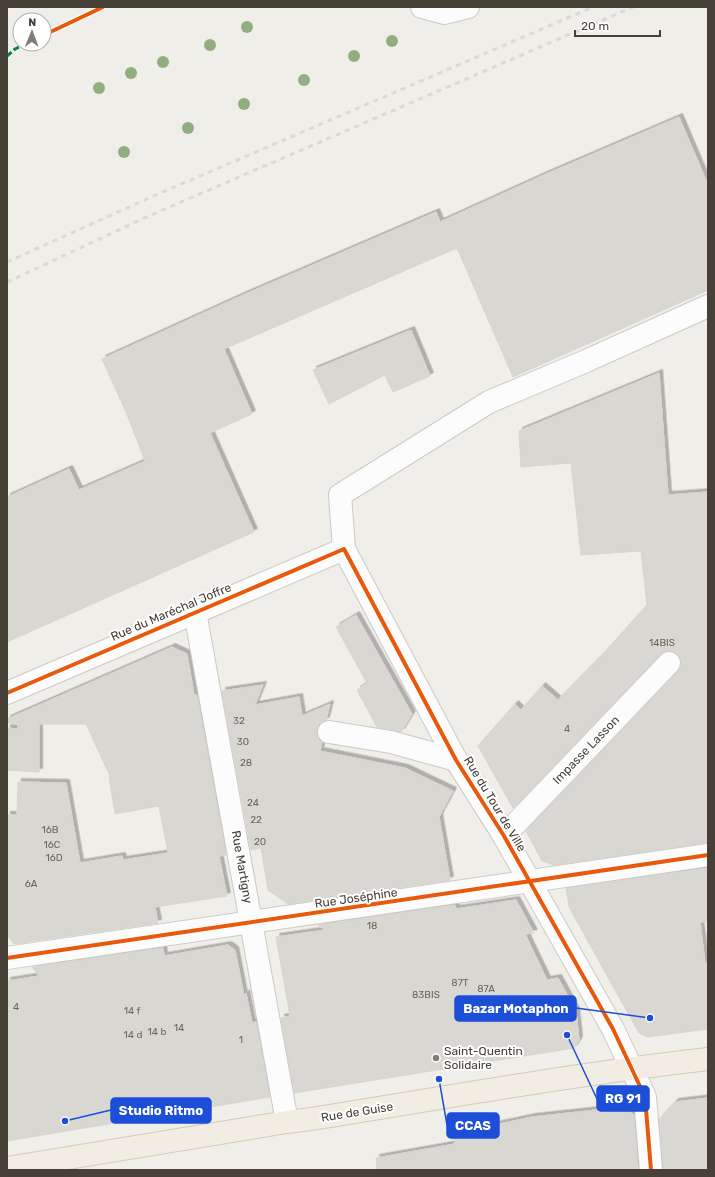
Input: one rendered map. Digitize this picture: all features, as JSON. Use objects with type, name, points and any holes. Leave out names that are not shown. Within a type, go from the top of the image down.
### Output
[{"type":"main road","name":"Rue de Guise","points":[[7,1168],[632,1068],[708,1059]]},
{"type":"street","points":[[422,7],[444,13],[468,7]]},
{"type":"street","points":[[344,549],[340,495],[489,402],[586,361],[708,306]]},
{"type":"street","name":"Rue du Maréchal Joffre","points":[[7,693],[344,549]]},
{"type":"street","name":"Rue du Tour de Ville","points":[[344,549],[456,760],[504,836],[613,1029],[645,1097],[651,1170]]},
{"type":"street","name":"Rue Martigny","points":[[195,612],[288,1122]]},
{"type":"street","name":"Impasse Lasson","points":[[504,836],[669,664]]},
{"type":"street","name":"Rue du Tour de Ville","points":[[329,732],[391,742],[456,760]]},
{"type":"street","name":"Rue Joséphine","points":[[7,958],[708,855]]},
{"type":"building","points":[[679,117],[708,185],[708,290],[513,377],[457,248],[224,349],[252,414],[210,433],[254,532],[7,642],[7,497],[69,469],[79,490],[145,461],[126,412],[102,359],[243,295],[436,212],[440,222],[546,174]]},
{"type":"building","points":[[411,330],[430,376],[393,392],[385,375],[329,404],[313,370]]},
{"type":"building","points":[[659,373],[668,495],[708,492],[708,843],[554,865],[542,861],[526,831],[678,672],[681,666],[681,660],[678,654],[672,651],[666,651],[660,654],[513,808],[478,746],[515,704],[521,710],[542,686],[558,700],[604,653],[647,605],[641,551],[581,555],[571,463],[521,467],[519,431]]},
{"type":"building","points":[[356,615],[412,714],[401,732],[377,727],[357,690],[367,683],[336,627]]},
{"type":"building","points":[[172,647],[187,654],[194,695],[197,695],[226,855],[219,856],[227,896],[155,907],[158,923],[14,944],[7,935],[7,815],[17,815],[18,782],[66,783],[80,863],[122,856],[123,860],[168,853],[159,806],[115,814],[110,776],[86,724],[39,724],[39,772],[7,770],[7,728],[18,729],[18,723],[7,723],[7,719]]},
{"type":"building","points":[[263,685],[255,705],[299,697],[302,716],[330,704],[326,720],[320,724],[317,730],[318,737],[322,742],[320,751],[405,768],[453,791],[439,817],[450,880],[288,904],[268,890],[261,848],[251,850],[222,691]]},
{"type":"building","points":[[708,868],[708,921],[700,922],[705,963],[708,963],[708,1029],[648,1037],[639,1033],[569,907],[566,888]]},
{"type":"building","points":[[516,900],[534,933],[525,934],[547,980],[558,978],[576,1011],[579,1040],[574,1048],[294,1093],[281,1018],[290,1016],[276,937],[325,930],[318,925],[455,905],[456,909]]},
{"type":"building","points":[[228,945],[235,950],[244,996],[246,993],[252,1023],[256,1022],[270,1097],[7,1141],[7,981],[39,976],[32,967],[163,948],[164,956]]},
{"type":"building","points":[[708,1098],[708,1170],[663,1170],[659,1119],[675,1102]]},
{"type":"building","points":[[624,1107],[634,1115],[638,1170],[377,1170],[376,1158],[455,1144],[453,1133],[532,1117]]},
{"type":"railway","points":[[7,262],[149,198],[593,7]]},
{"type":"railway","points":[[7,282],[151,215],[633,7]]},
{"type":"marked path","points":[[7,56],[12,52]]},
{"type":"cycle path","points":[[52,31],[103,7]]},
{"type":"cycle path","points":[[7,693],[344,549],[456,760],[504,836],[613,1029],[645,1097],[651,1170]]},
{"type":"cycle path","points":[[7,958],[708,855]]},
{"type":"place","name":"Bazar Motaphon","points":[[650,1018]]},
{"type":"place","name":"RG 91","points":[[567,1035]]},
{"type":"place","name":"Saint-Quentin Solidaire","points":[[436,1058]]},
{"type":"place","name":"CCAS","points":[[439,1079]]},
{"type":"place","name":"Studio Ritmo","points":[[65,1121]]}]
